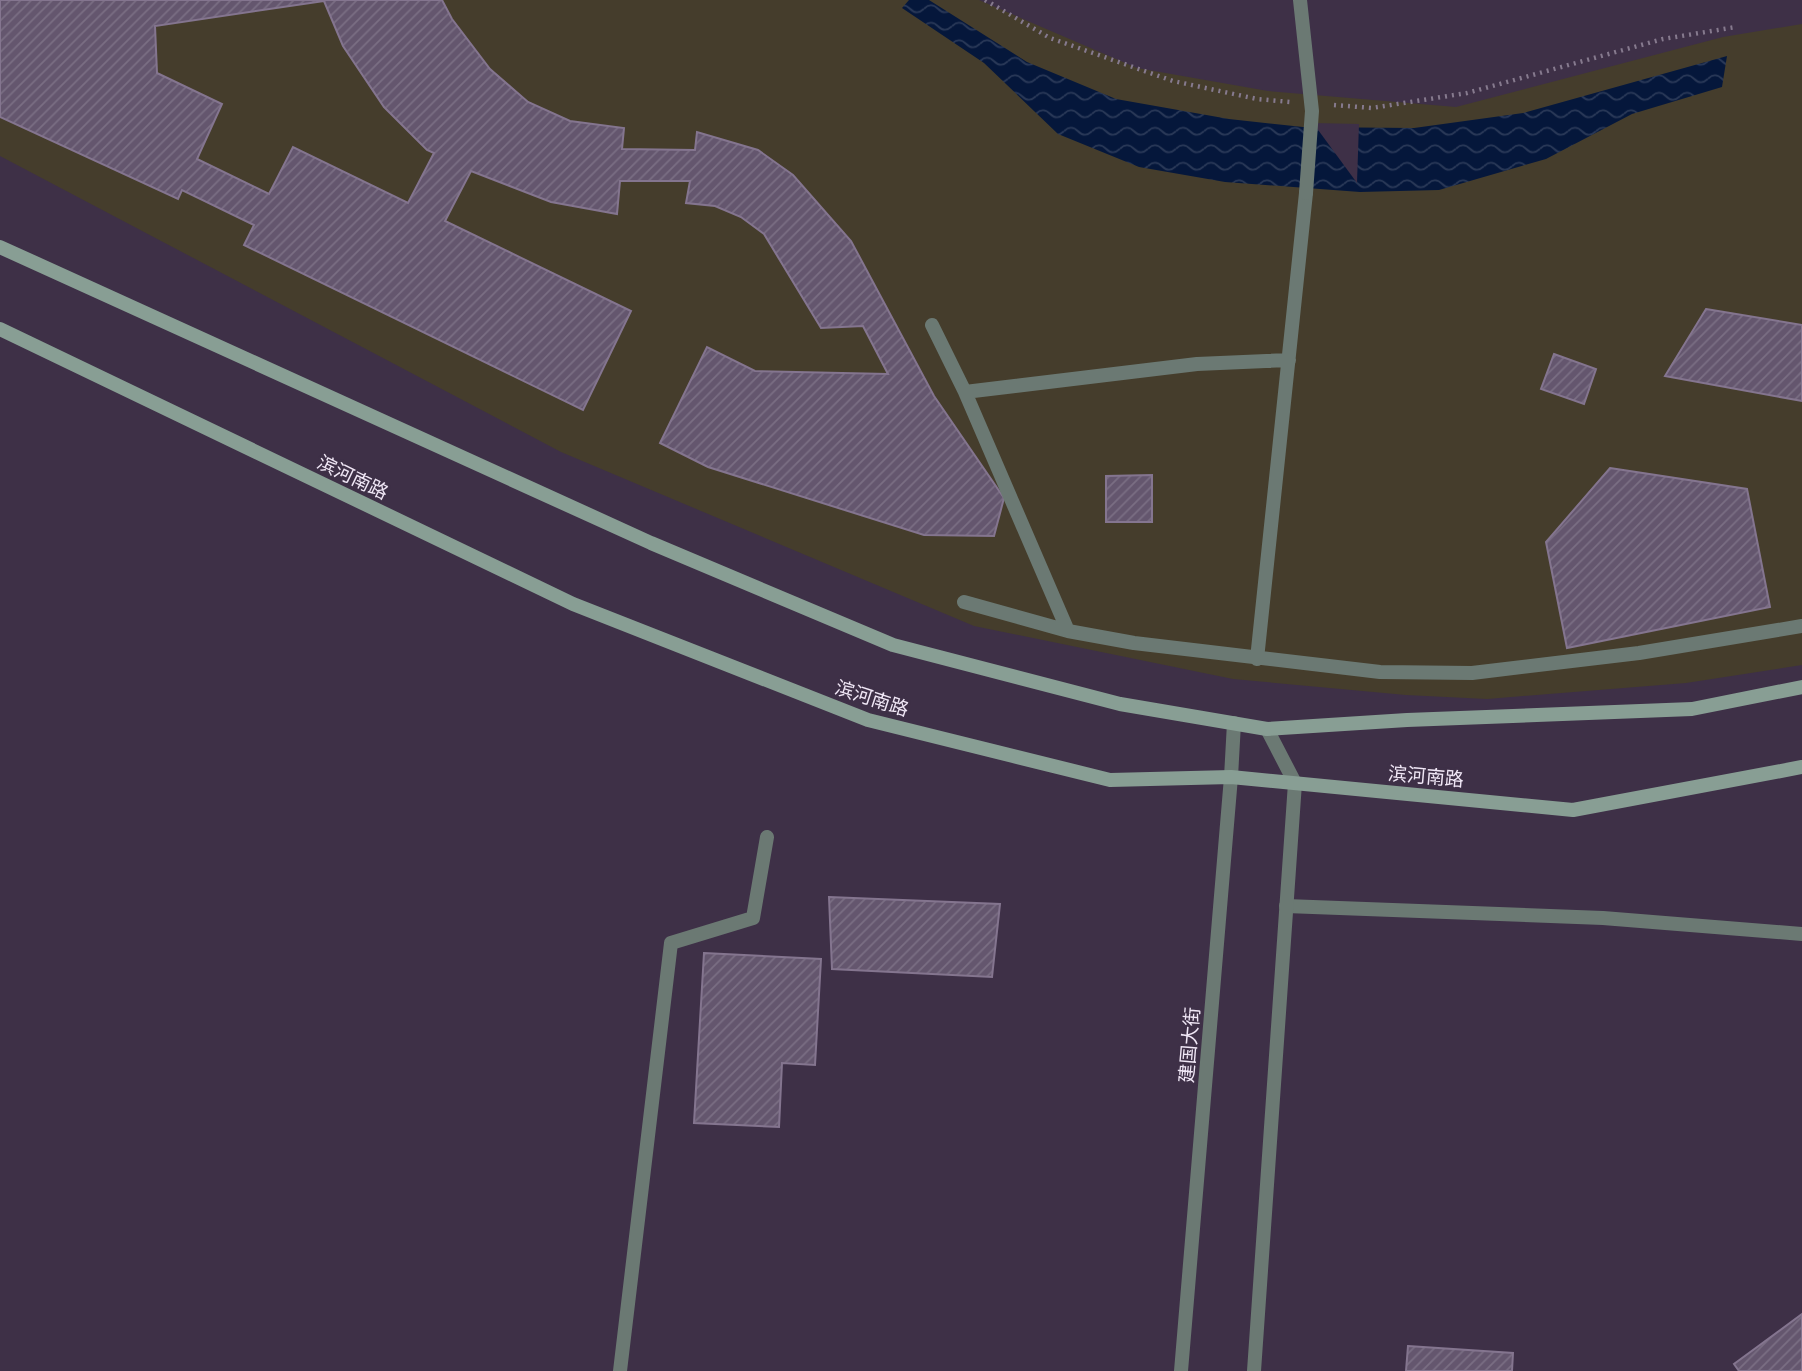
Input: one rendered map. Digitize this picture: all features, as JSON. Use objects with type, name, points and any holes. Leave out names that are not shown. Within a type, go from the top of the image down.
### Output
[{"type":"main road","points":[[0,247],[651,543],[893,645],[1119,704],[1267,729],[1407,720],[1692,709],[1802,687]]},
{"type":"main road","name":"滨河南路","points":[[0,329],[573,604],[868,720],[1110,780],[1231,777],[1573,810],[1802,767]]},
{"type":"street","points":[[1257,659],[1307,193],[1312,111],[1300,0]]},
{"type":"street","points":[[932,325],[965,392],[1068,631]]},
{"type":"street","points":[[965,392],[1197,363],[1289,360]]},
{"type":"street","points":[[964,602],[1068,631],[1134,643],[1380,672],[1472,673],[1639,653],[1802,626]]},
{"type":"street","name":"建国大街","points":[[1181,1371],[1234,723]]},
{"type":"street","points":[[1254,1371],[1295,783],[1267,729]]},
{"type":"street","points":[[620,1371],[671,943],[753,918],[767,836]]},
{"type":"street","points":[[1286,906],[1603,918],[1802,934]]},
{"type":"path","points":[[985,0],[1050,38],[1173,81],[1257,99],[1296,102]]},
{"type":"path","points":[[1321,104],[1373,108],[1467,93],[1663,39],[1736,27]]},
{"type":"shaded area","points":[[0,0],[979,0],[1137,68],[1268,91],[1456,107],[1723,37],[1802,24],[1802,665],[1686,683],[1487,699],[1406,695],[1233,679],[974,626],[561,452],[0,156]]},
{"type":"water","points":[[909,0],[929,0],[1027,62],[1116,99],[1229,119],[1303,127],[1414,128],[1523,113],[1727,56],[1722,87],[1632,114],[1546,159],[1439,190],[1360,192],[1225,182],[1139,167],[1058,134],[984,63],[902,8]]},
{"type":"pier","points":[[1313,123],[1359,124],[1357,183]]},
{"type":"building","points":[[0,0],[442,0],[452,19],[490,69],[528,102],[570,121],[624,128],[622,149],[695,150],[697,132],[758,150],[793,175],[851,241],[934,396],[1004,498],[994,536],[924,535],[708,467],[660,443],[707,347],[755,371],[888,374],[863,326],[821,328],[764,234],[741,217],[715,206],[686,203],[690,181],[620,181],[617,214],[551,202],[471,171],[445,221],[631,311],[583,410],[244,245],[254,225],[182,190],[178,199],[0,117]],"holes":[[[324,1],[343,46],[384,107],[427,150],[434,153],[408,203],[293,147],[269,194],[197,159],[222,104],[157,73],[155,26]]]},
{"type":"building","points":[[1706,309],[1802,325],[1802,401],[1665,376]]},
{"type":"building","points":[[1554,354],[1596,369],[1584,404],[1541,389]]},
{"type":"building","points":[[1610,468],[1747,489],[1770,607],[1567,648],[1546,542]]},
{"type":"building","points":[[1152,475],[1152,522],[1106,522],[1106,476]]},
{"type":"building","points":[[829,897],[1000,904],[992,977],[832,969]]},
{"type":"building","points":[[704,953],[821,959],[815,1065],[782,1063],[779,1127],[694,1123]]},
{"type":"building","points":[[1802,1314],[1802,1371],[1739,1371],[1734,1364]]},
{"type":"building","points":[[1408,1346],[1513,1353],[1512,1371],[1406,1371]]}]
